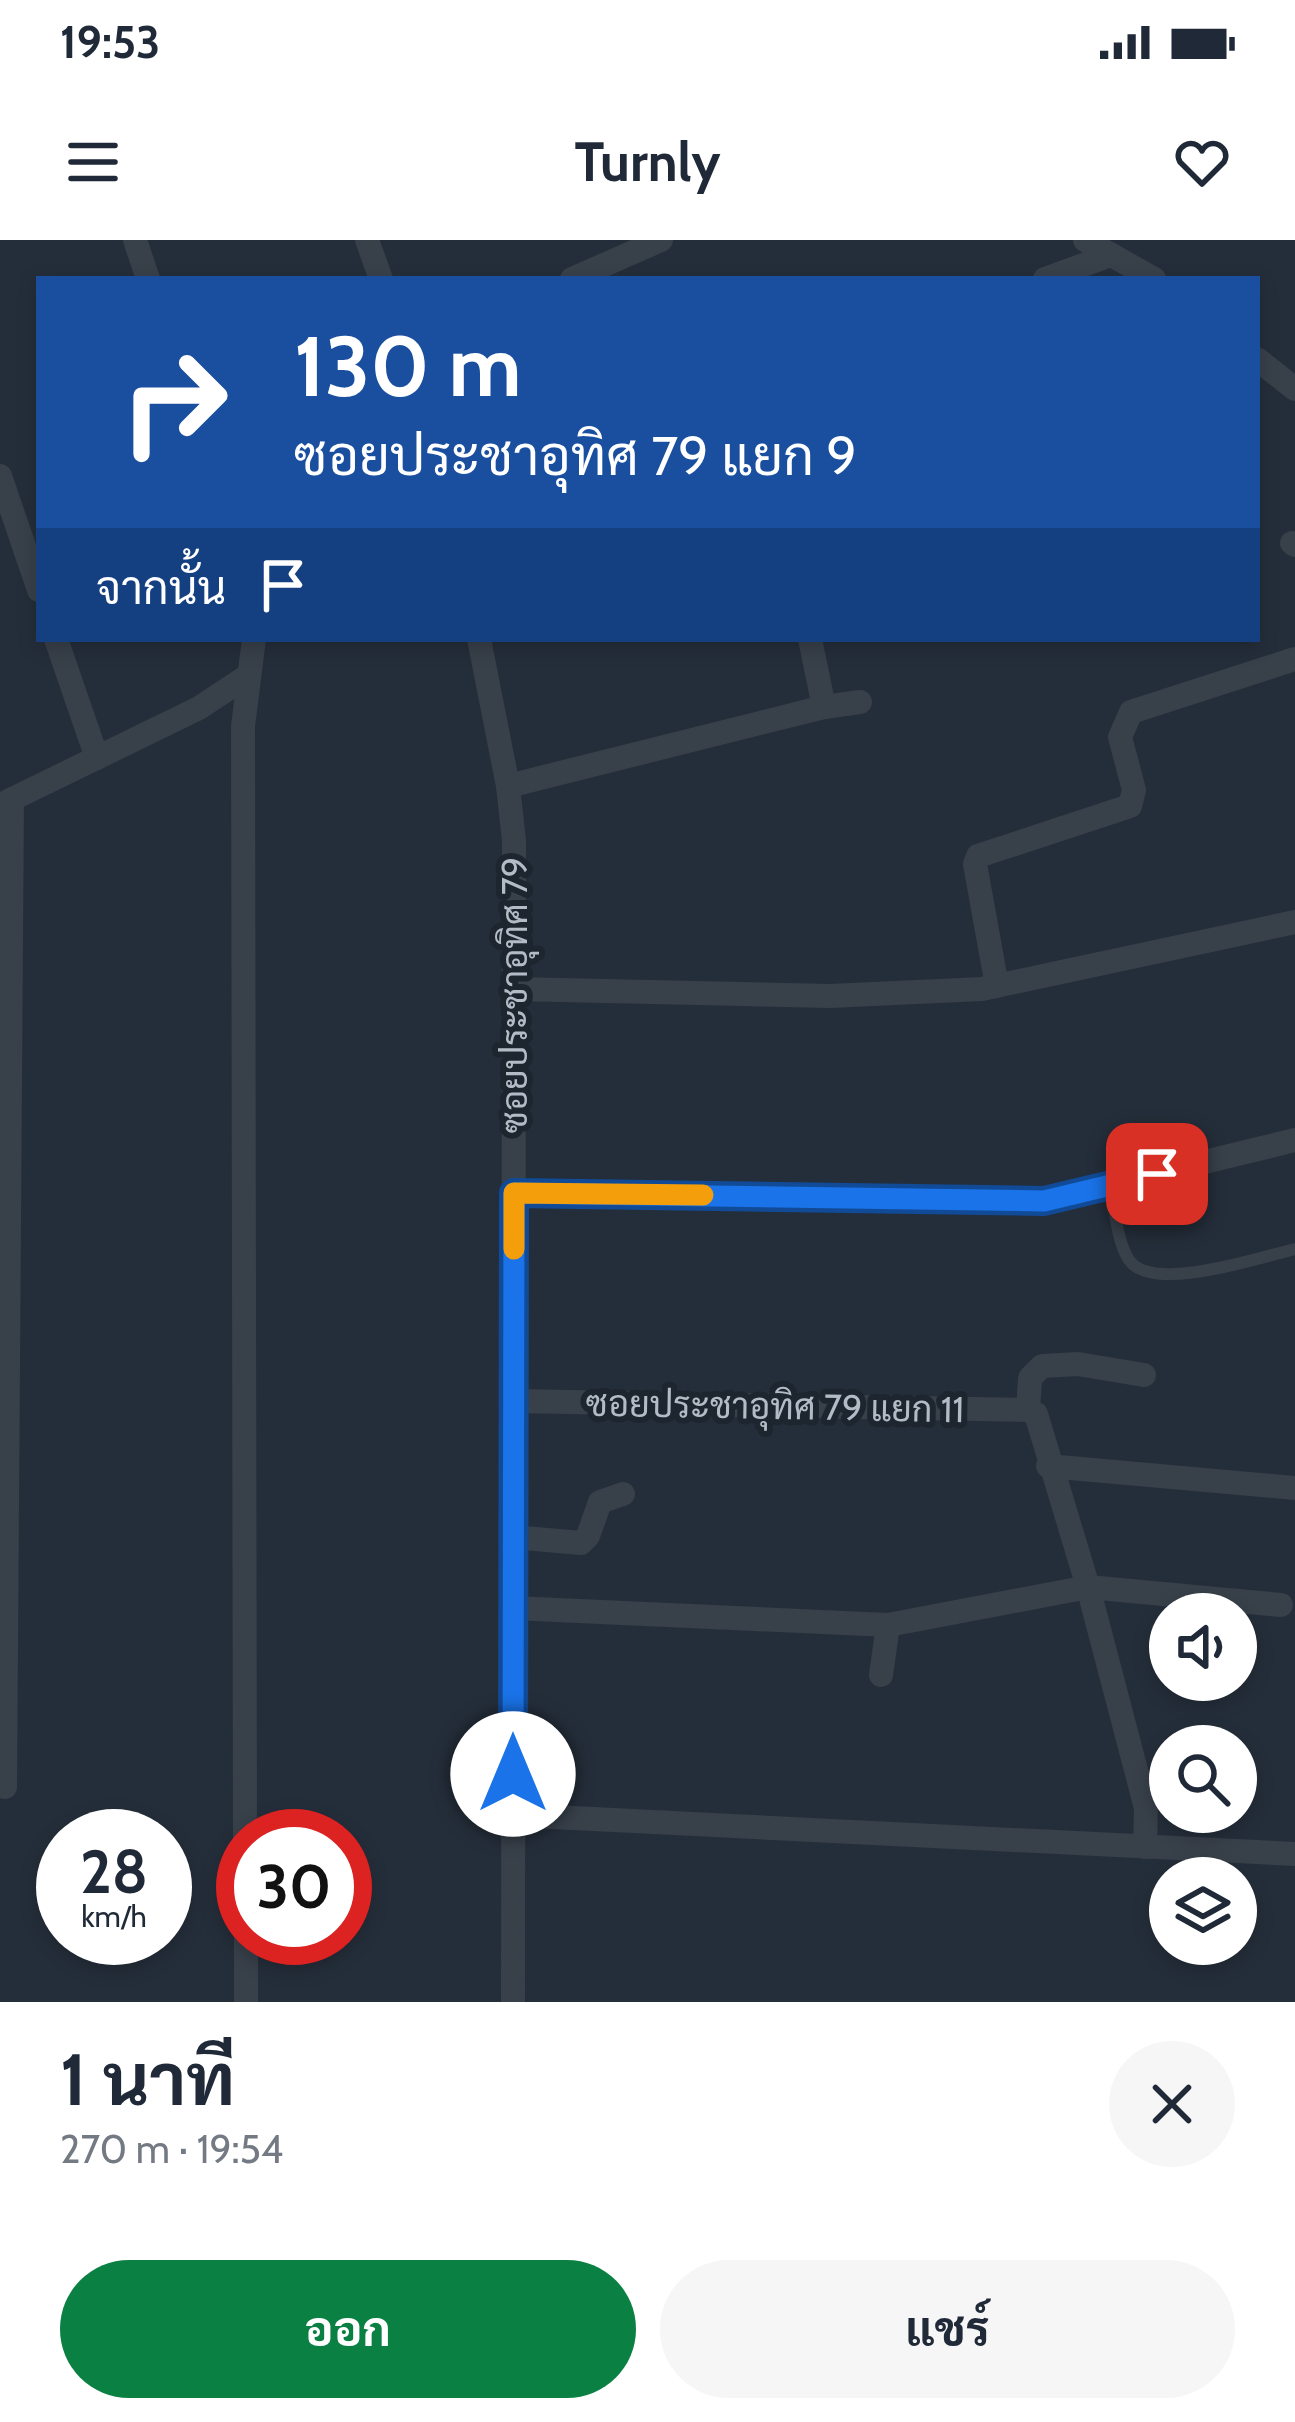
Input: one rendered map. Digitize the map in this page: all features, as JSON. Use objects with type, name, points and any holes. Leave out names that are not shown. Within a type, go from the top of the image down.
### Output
[{"type":"street","points":[[135,240],[147,276]]},
{"type":"street","points":[[367,240],[380,276]]},
{"type":"street","points":[[579,276],[661,240]]},
{"type":"street","points":[[1085,240],[1148,276]]},
{"type":"street","points":[[1054,276],[1108,256]]},
{"type":"street","points":[[1260,360],[1295,388]]},
{"type":"street","points":[[0,476],[36,581]]},
{"type":"street","points":[[57,642],[97,758]]},
{"type":"street","points":[[245,1809],[243,726],[254,642]]},
{"type":"street","name":"ซอยประชาอุทิศ 79","points":[[480,642],[514,841],[513,2002]]},
{"type":"street","points":[[811,642],[824,707]]},
{"type":"street","points":[[997,986],[975,864],[978,856],[1130,806],[1135,790],[1120,737],[1131,712],[1295,659]]},
{"type":"street","points":[[5,1787],[6,802],[200,708],[249,675]]},
{"type":"street","points":[[508,786],[860,702]]},
{"type":"street","points":[[514,989],[830,997],[997,986],[1295,922]]},
{"type":"street","points":[[514,1193],[1044,1201],[1295,1140]]},
{"type":"street","points":[[1144,1375],[1078,1364],[1042,1366],[1030,1378],[1032,1412],[1041,1424],[1048,1466],[1088,1587],[1146,1808],[1145,1846]]},
{"type":"street","name":"ซอยประชาอุทิศ 79 แยก 11","points":[[514,1401],[1032,1412]]},
{"type":"street","points":[[1048,1466],[1295,1488]]},
{"type":"street","points":[[513,1537],[581,1543],[589,1536],[600,1502],[623,1494]]},
{"type":"street","points":[[513,1608],[887,1625],[1088,1587],[1281,1605]]},
{"type":"street","points":[[881,1675],[887,1625]]},
{"type":"street","points":[[513,1815],[1295,1854]]},
{"type":"street","points":[[246,1965],[246,2002]]},
{"type":"lane","points":[[1111,1185],[1130,1262],[1144,1270],[1165,1276],[1295,1249]]},
{"type":"slow traffic","points":[[514,1249],[514,1193],[703,1195]]},
{"type":"route","points":[[513,1774],[514,1193],[1044,1201],[1157,1174]]}]
